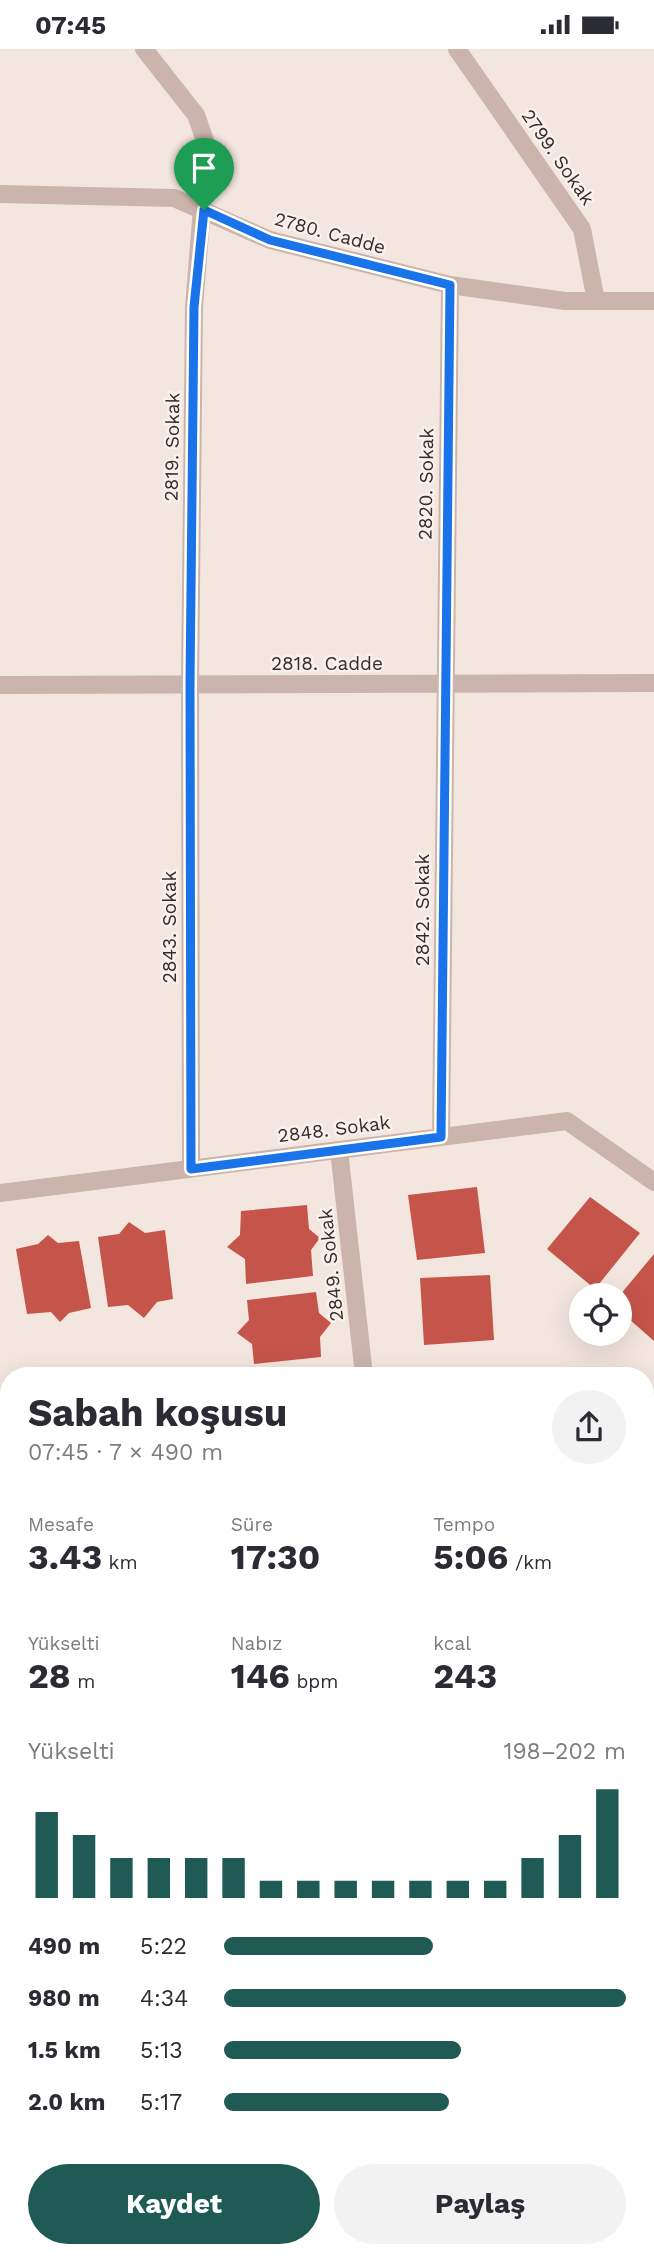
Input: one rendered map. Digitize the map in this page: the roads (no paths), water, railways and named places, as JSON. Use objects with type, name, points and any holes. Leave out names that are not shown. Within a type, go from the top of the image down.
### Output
[{"type":"street","name":"2819. Sokak","points":[[144,49],[196,115],[207,146],[204,210],[194,307],[190,684]]},
{"type":"street","name":"2799. Sokak","points":[[457,49],[582,229],[596,301]]},
{"type":"street","name":"2780. Cadde","points":[[0,194],[174,198],[270,240],[450,285],[565,300],[654,301]]},
{"type":"street","name":"2820. Sokak","points":[[444,683],[450,285]]},
{"type":"street","name":"2842. Sokak","points":[[441,1137],[444,683]]},
{"type":"street","name":"2818. Cadde","points":[[0,685],[654,683]]},
{"type":"street","name":"2843. Sokak","points":[[190,684],[191,1169]]},
{"type":"street","name":"2848. Sokak","points":[[0,1193],[567,1121],[654,1182]]},
{"type":"street","name":"2849. Sokak","points":[[339,1150],[363,1367]]}]
